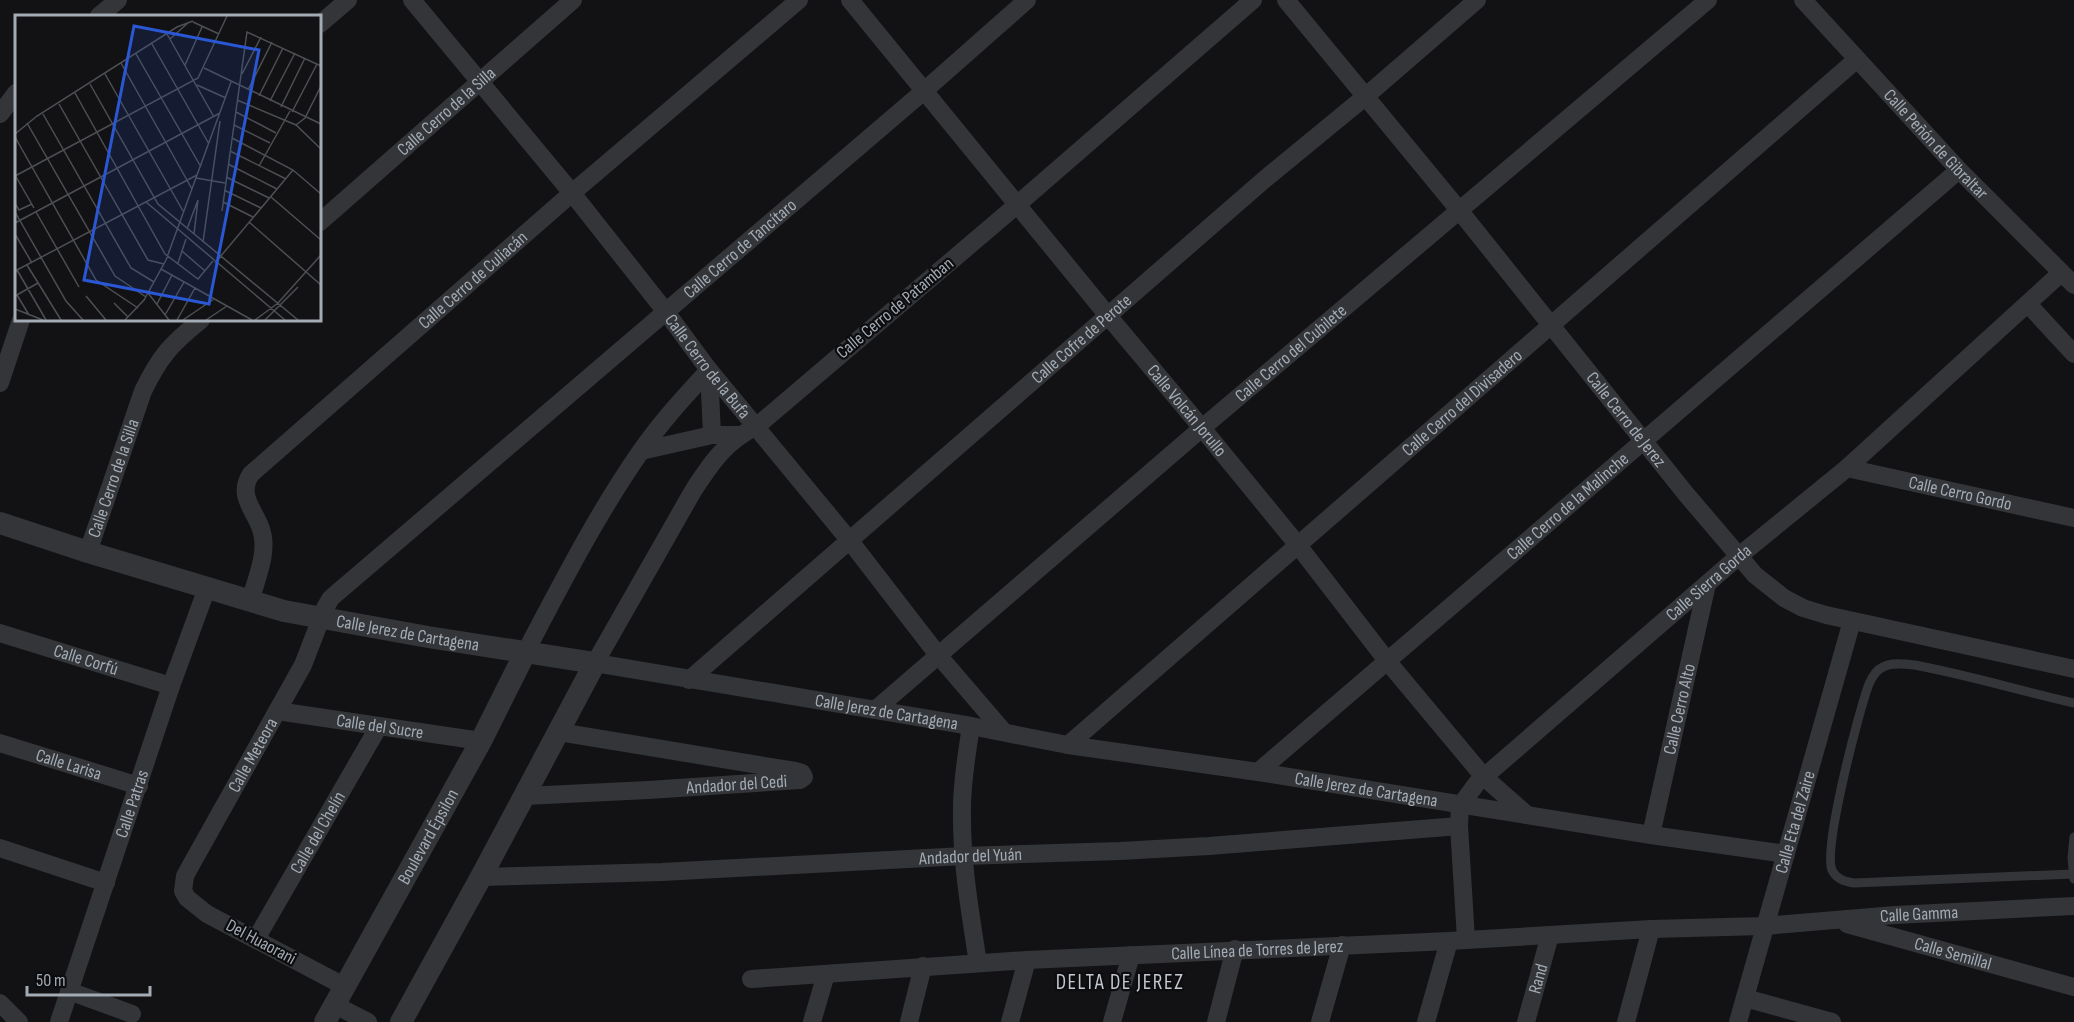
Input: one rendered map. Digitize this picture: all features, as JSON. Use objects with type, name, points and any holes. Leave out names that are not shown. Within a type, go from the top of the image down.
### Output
[{"type":"street","points":[[100,15],[118,0]]},
{"type":"street","points":[[321,23],[348,0]]},
{"type":"street","name":"Calle Cerro de la Bufa","points":[[412,0],[572,193],[709,370],[850,541],[938,655],[1004,732]]},
{"type":"street","name":"Calle Cerro de la Silla","points":[[321,221],[573,0]]},
{"type":"street","name":"Calle Cerro de Culiacán","points":[[250,602],[261,559],[263,540],[261,529],[244,493],[246,481],[251,474],[572,193],[799,0]]},
{"type":"street","name":"Calle Volcán Jorullo","points":[[850,0],[1297,544],[1388,662],[1484,777],[1529,816]]},
{"type":"street","name":"Calle Cerro de Tancítaro","points":[[321,618],[331,598],[342,587],[924,91],[1027,0]]},
{"type":"street","name":"Calle Cerro de Patamban","points":[[595,663],[710,464],[739,435],[757,426],[1253,0]]},
{"type":"street","name":"Calle Cerro de Jerez","points":[[1286,0],[1459,210],[1686,494],[1768,587],[1803,608],[1852,621],[2074,669]]},
{"type":"street","name":"Calle Cofre de Perote","points":[[689,680],[1265,179],[1477,0]]},
{"type":"street","name":"Calle Cerro del Cubilete","points":[[875,710],[1202,428],[1708,0]]},
{"type":"street","name":"Calle Peñón de Gibraltar","points":[[1803,0],[1959,170],[2068,279]]},
{"type":"street","name":"Calle Cerro del Divisadero","points":[[1068,745],[1856,60]]},
{"type":"street","points":[[0,114],[15,94]]},
{"type":"street","name":"Calle Cerro de la Malinche","points":[[1258,772],[1959,170]]},
{"type":"street","name":"Calle Sierra Gorda","points":[[1460,806],[1468,793],[1484,777],[1739,556],[1847,468],[2028,304],[2068,279]]},
{"type":"street","points":[[2028,304],[2074,354]]},
{"type":"street","points":[[0,383],[21,321]]},
{"type":"street","name":"Calle Cerro de la Silla","points":[[88,552],[150,375],[168,347],[200,321]]},
{"type":"street","points":[[709,370],[712,435]]},
{"type":"street","points":[[526,651],[599,516],[641,451],[674,407],[709,370]]},
{"type":"street","points":[[641,451],[712,435],[739,435]]},
{"type":"street","name":"Calle Cerro Gordo","points":[[1847,468],[2074,518]]},
{"type":"street","name":"Calle Jerez de Cartagena","points":[[0,523],[250,602],[321,618],[971,726],[1068,745],[1258,772],[1460,806],[1786,854]]},
{"type":"street","name":"Calle Cerro Alto","points":[[1651,835],[1707,584]]},
{"type":"street","name":"Calle Patras","points":[[58,1022],[171,686],[207,588]]},
{"type":"street","name":"Calle Meteora","points":[[183,891],[185,876],[303,665],[321,618]]},
{"type":"street","name":"Calle Eta del Zaire","points":[[1738,1022],[1852,621]]},
{"type":"street","name":"Calle Corfú","points":[[0,633],[171,686]]},
{"type":"street","name":"Boulevard Épsilon","points":[[335,1004],[481,741],[526,651]]},
{"type":"street","points":[[401,1022],[595,663]]},
{"type":"street","name":"Calle del Sucre","points":[[277,711],[481,741]]},
{"type":"street","name":"Calle del Chelín","points":[[256,939],[379,726]]},
{"type":"street","points":[[971,726],[962,800],[964,856],[978,963]]},
{"type":"street","name":"Andador del Cedi","points":[[525,796],[670,789],[800,780],[804,777],[802,773],[795,771],[559,732]]},
{"type":"street","name":"Calle Larisa","points":[[0,743],[139,786]]},
{"type":"street","points":[[1426,1022],[1458,940],[1460,806]]},
{"type":"street","name":"Andador del Yuán","points":[[481,877],[662,872],[1209,846],[1459,826]]},
{"type":"street","points":[[0,848],[106,883]]},
{"type":"street","name":"Del Huaorani","points":[[183,891],[207,914],[256,939],[335,1004],[368,1022]]},
{"type":"street","name":"Calle Gamma","points":[[1764,926],[2074,906]]},
{"type":"street","name":"Calle Semillal","points":[[1832,920],[2074,987]]},
{"type":"street","name":"Calle Línea de Torres de Jerez","points":[[751,979],[923,966],[1235,949],[1651,929],[1764,926]]},
{"type":"street","points":[[1626,1022],[1651,929]]},
{"type":"street","name":"Rand","points":[[1526,1022],[1550,935]]},
{"type":"street","points":[[1320,1022],[1342,945]]},
{"type":"street","points":[[1216,1022],[1235,949]]},
{"type":"street","points":[[1112,1022],[1131,955]]},
{"type":"street","points":[[1010,1022],[1027,960]]},
{"type":"street","points":[[909,1022],[923,966]]},
{"type":"street","points":[[812,1022],[826,974]]},
{"type":"street","points":[[69,991],[132,1014]]},
{"type":"street","points":[[1745,998],[1833,1022]]},
{"type":"street","points":[[0,1003],[19,1022]]},
{"type":"lane","points":[[2074,704],[1913,665],[1885,666],[1876,672],[1869,684],[1836,814],[1830,860],[1832,870],[1837,877],[1845,881],[1868,884],[2074,877],[2074,837]]},
{"type":"district","name":"DELTA DE JEREZ","points":[[1120,982]]}]
